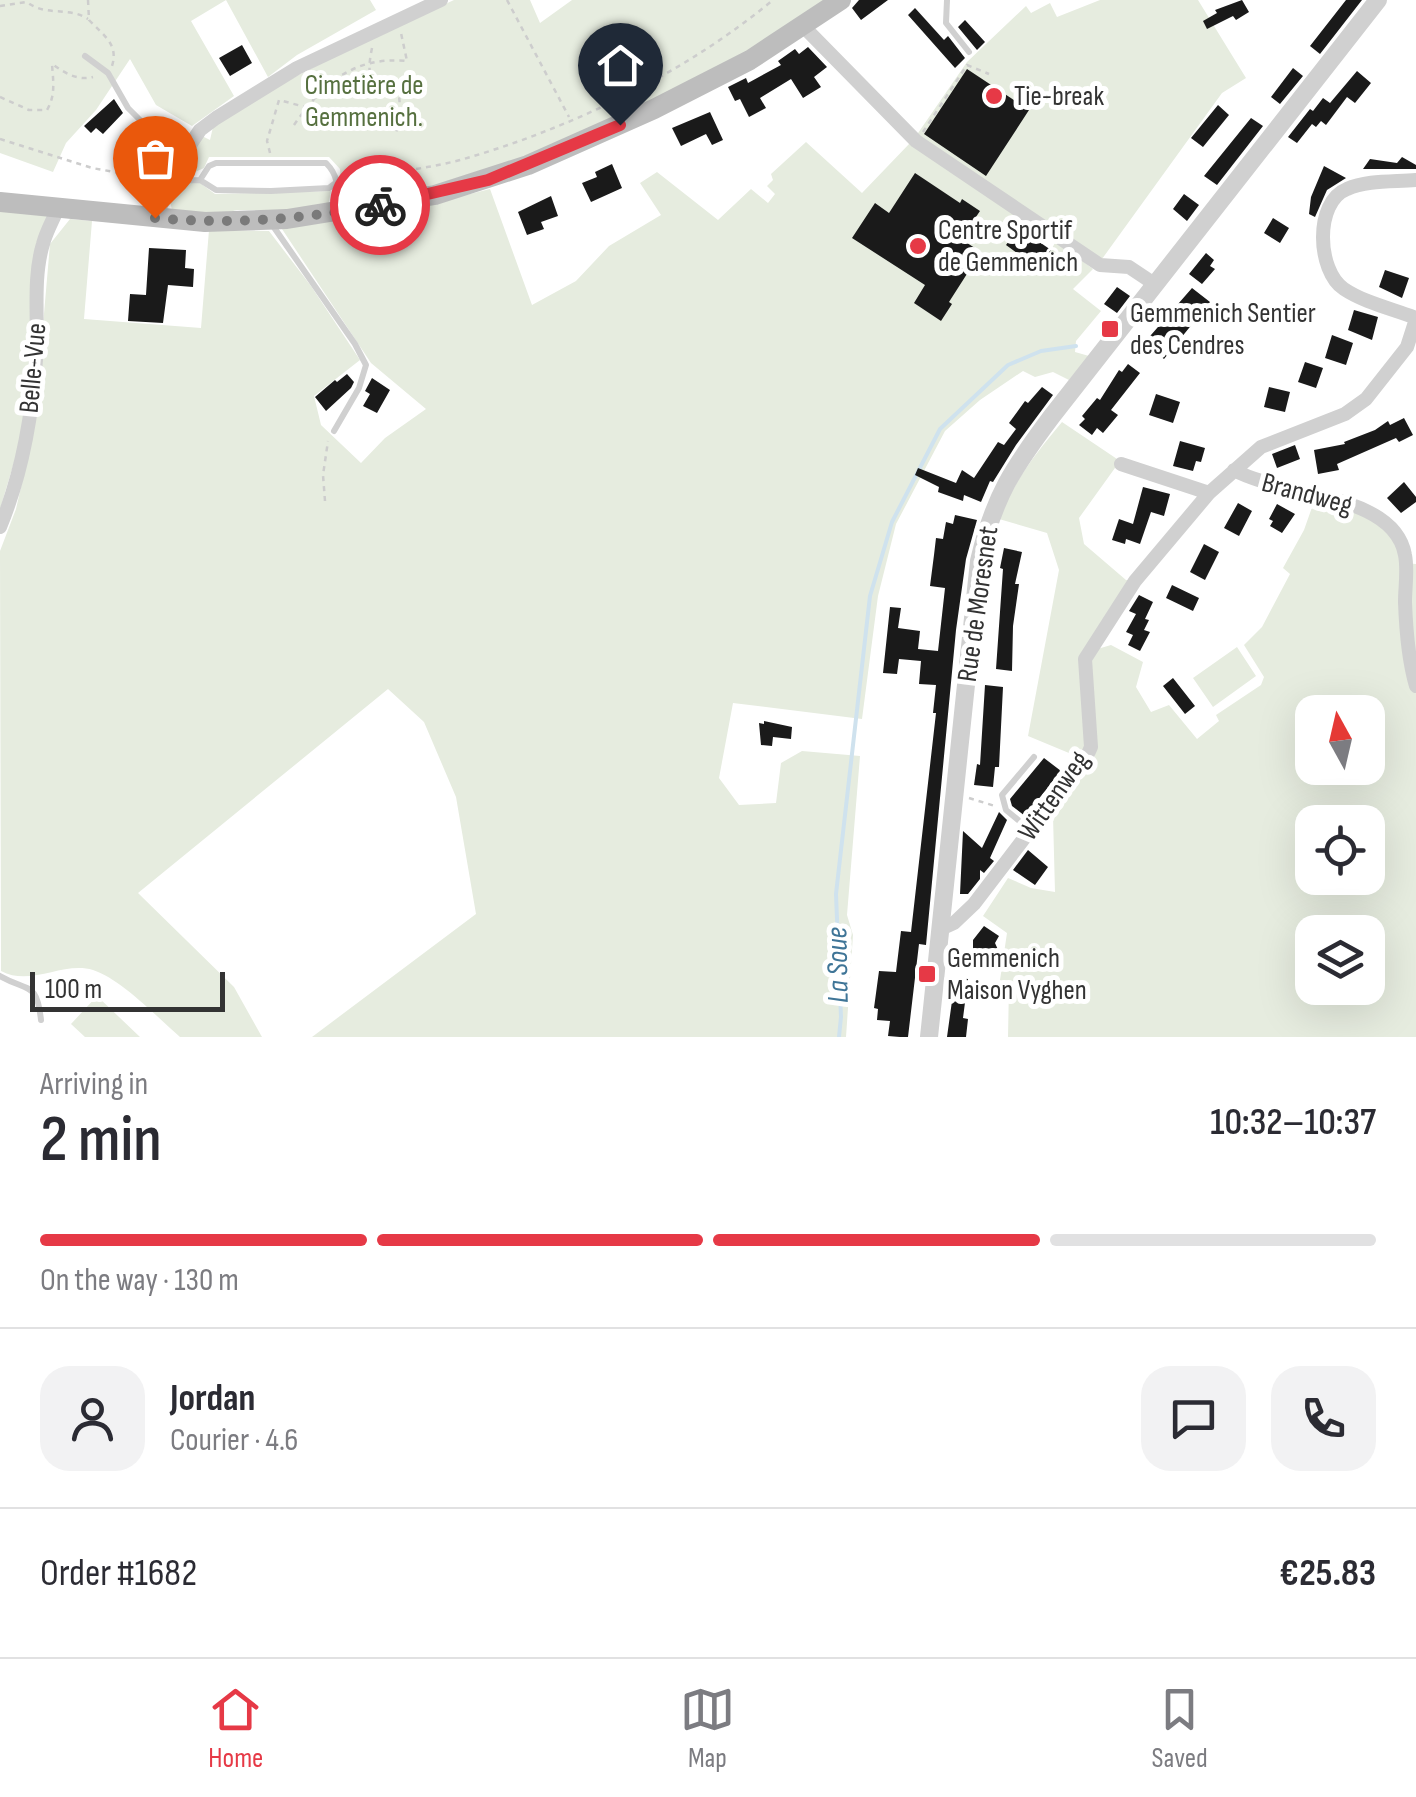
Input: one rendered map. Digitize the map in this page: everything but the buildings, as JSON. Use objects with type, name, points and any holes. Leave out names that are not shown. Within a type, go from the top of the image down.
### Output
[{"type":"main road","points":[[0,202],[205,222],[338,213],[435,195],[528,165],[713,80],[804,27],[841,0]]},
{"type":"street","points":[[155,218],[170,181],[200,130],[298,68],[441,0]]},
{"type":"street","name":"Rue de Moresnet","points":[[929,1037],[980,561],[990,516],[1012,470],[1378,0]]},
{"type":"street","points":[[804,27],[916,141],[1100,265],[1130,266],[1156,285]]},
{"type":"street","points":[[1416,180],[1344,189],[1331,201],[1324,218],[1324,255],[1342,288],[1416,318]]},
{"type":"street","name":"Belle-Vue","points":[[0,527],[19,473],[29,422],[40,262],[43,243],[58,208]]},
{"type":"street","name":"Wittenweg","points":[[941,929],[954,923],[974,904],[1091,748],[1084,659],[1150,560],[1209,493],[1262,447],[1346,414],[1366,400],[1407,347],[1416,318]]},
{"type":"street","points":[[1121,464],[1209,493]]},
{"type":"street","name":"Brandweg","points":[[1234,470],[1254,481],[1363,508],[1385,519],[1396,530],[1411,556],[1407,638],[1416,686]]},
{"type":"lane","points":[[947,0],[946,23],[970,52]]},
{"type":"lane","points":[[85,56],[108,72],[128,108],[144,124],[188,148]]},
{"type":"lane","points":[[200,180],[209,166],[216,163],[326,162],[338,182],[338,213]]},
{"type":"lane","points":[[170,181],[200,180],[216,190],[271,191],[329,188],[338,182]]},
{"type":"lane","points":[[269,220],[366,365],[359,388],[334,431]]},
{"type":"lane","points":[[1030,830],[1006,810],[1002,794],[1034,757]]},
{"type":"lane","points":[[0,976],[34,990],[41,1020]]},
{"type":"path","points":[[88,0],[89,20]]},
{"type":"path","points":[[507,0],[570,119]]},
{"type":"path","points":[[338,182],[458,160],[570,119],[644,86],[707,50],[772,0]]},
{"type":"path","points":[[0,6],[28,1],[38,10],[77,12],[111,42],[115,53],[108,72],[85,79],[52,64],[54,85],[47,110],[29,110],[0,97]]},
{"type":"path","points":[[372,32],[370,77],[376,88],[392,89],[399,95],[402,119],[395,135]]},
{"type":"path","points":[[294,125],[338,75],[369,62],[407,61],[401,33]]},
{"type":"path","points":[[916,141],[968,65],[990,74]]},
{"type":"path","points":[[270,162],[267,141],[279,100],[354,120],[353,126]]},
{"type":"path","points":[[0,139],[92,168],[170,181]]},
{"type":"path","points":[[325,501],[325,454],[334,431]]},
{"type":"path","points":[[955,793],[1006,810]]},
{"type":"green space","points":[[0,0],[226,0],[191,21],[234,96],[192,126],[156,105],[130,59],[96,110],[66,143],[53,172],[0,153]]},
{"type":"green space","points":[[226,0],[370,0],[376,10],[297,55],[268,77]]},
{"type":"green space","name":"Cimetière de Gemmenich.","points":[[454,0],[530,0],[540,23],[572,0],[825,0],[744,53],[670,94],[471,179],[348,204],[342,197],[340,169],[329,157],[209,157],[204,168],[195,172],[188,167],[188,158],[202,136],[210,140],[213,127],[276,87]]},
{"type":"green space","points":[[1100,0],[1198,0],[1246,78],[1222,93],[1102,259],[916,136],[967,62],[1026,6],[1031,13],[1050,3],[1057,17]]},
{"type":"green space","points":[[806,142],[862,193],[910,143],[1025,218],[1007,245],[1051,250],[1056,241],[1093,269],[1073,289],[1101,311],[1076,341],[1075,352],[1089,356],[1069,380],[1053,372],[1035,377],[1023,371],[980,400],[945,431],[896,524],[878,596],[862,719],[733,703],[719,778],[739,805],[776,803],[781,763],[802,751],[860,756],[847,915],[853,935],[846,1037],[312,1037],[476,914],[456,797],[424,722],[388,689],[138,893],[234,987],[262,1037],[180,1037],[127,990],[93,970],[24,976],[1,971],[0,551],[16,509],[34,430],[50,244],[70,219],[92,221],[84,319],[201,328],[209,230],[269,231],[360,360],[314,396],[321,425],[361,463],[385,438],[426,409],[371,363],[282,229],[426,205],[490,189],[532,305],[576,281],[609,246],[661,215],[640,183],[657,172],[718,220],[751,189],[768,203],[775,194],[767,186],[773,180],[771,174]]},
{"type":"green space","points":[[200,183],[215,194],[331,191],[328,206],[305,211],[237,210],[212,216],[172,210],[169,197],[177,185]]},
{"type":"green space","points":[[0,210],[47,215],[33,357],[19,446],[0,509]]},
{"type":"green space","points":[[1062,422],[1120,461],[1079,518],[1084,544],[1126,580],[1131,580],[1091,640],[1089,740],[1081,758],[1028,736],[1059,570],[1047,533],[999,519],[1026,468]]},
{"type":"green space","points":[[1316,496],[1385,519],[1405,563],[1416,564],[1416,1037],[1008,1037],[1009,985],[1000,980],[1007,933],[983,916],[1008,878],[1031,888],[1055,892],[1053,816],[1095,756],[1089,675],[1094,650],[1111,645],[1143,662],[1136,687],[1151,712],[1169,705],[1197,739],[1219,721],[1216,715],[1261,685],[1264,677],[1244,645],[1262,627],[1290,574],[1283,568],[1304,530]]},
{"type":"green space","points":[[1237,647],[1256,676],[1213,707],[1193,678]]},
{"type":"green space","points":[[97,996],[140,1037],[85,1037],[71,1024]]},
{"type":"waterway","name":"La Soue","points":[[839,1037],[836,894],[870,596],[892,522],[940,429],[1008,365],[1041,351],[1076,346]]},
{"type":"way so far","points":[[155,218],[205,222],[287,219],[380,205]]},
{"type":"place","name":"Tie-break","points":[[994,96]]},
{"type":"place","name":"Centre Sportif de Gemmenich","points":[[918,246]]},
{"type":"place","name":"Gemmenich Sentier des Cendres","points":[[1110,329]]},
{"type":"place","name":"Gemmenich Maison Vyghen","points":[[927,974]]},
{"type":"route","points":[[380,205],[488,180],[620,125]]}]
